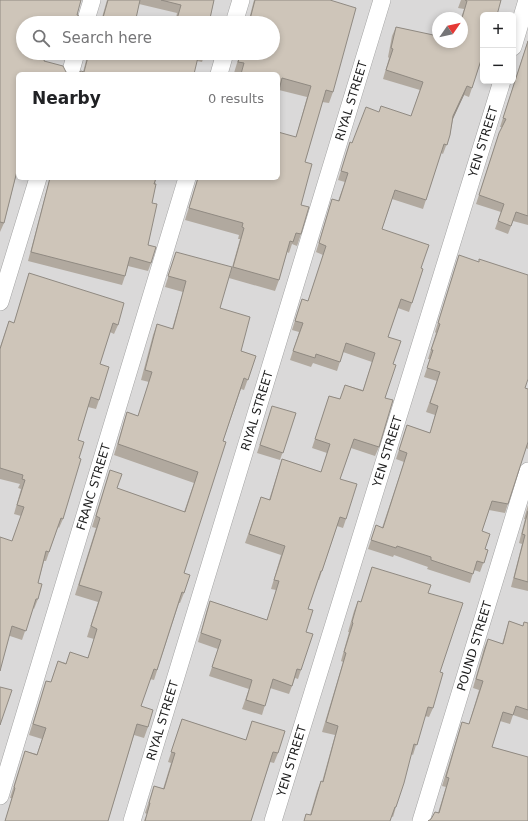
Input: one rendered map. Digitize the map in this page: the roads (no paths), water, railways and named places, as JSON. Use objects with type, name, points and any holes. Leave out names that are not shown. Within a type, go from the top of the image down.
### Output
[{"type":"street","points":[[87,16],[92,0]]},
{"type":"street","points":[[236,16],[241,0]]},
{"type":"street","name":"RIYAL STREET","points":[[132,821],[382,0]]},
{"type":"street","points":[[516,37],[527,0]]},
{"type":"street","points":[[71,72],[74,60]]},
{"type":"street","points":[[220,72],[223,60]]},
{"type":"street","name":"YEN STREET","points":[[273,821],[501,84]]},
{"type":"street","points":[[0,302],[37,180]]},
{"type":"street","name":"FRANC STREET","points":[[0,796],[186,180]]},
{"type":"street","name":"POUND STREET","points":[[421,821],[528,471]]}]
